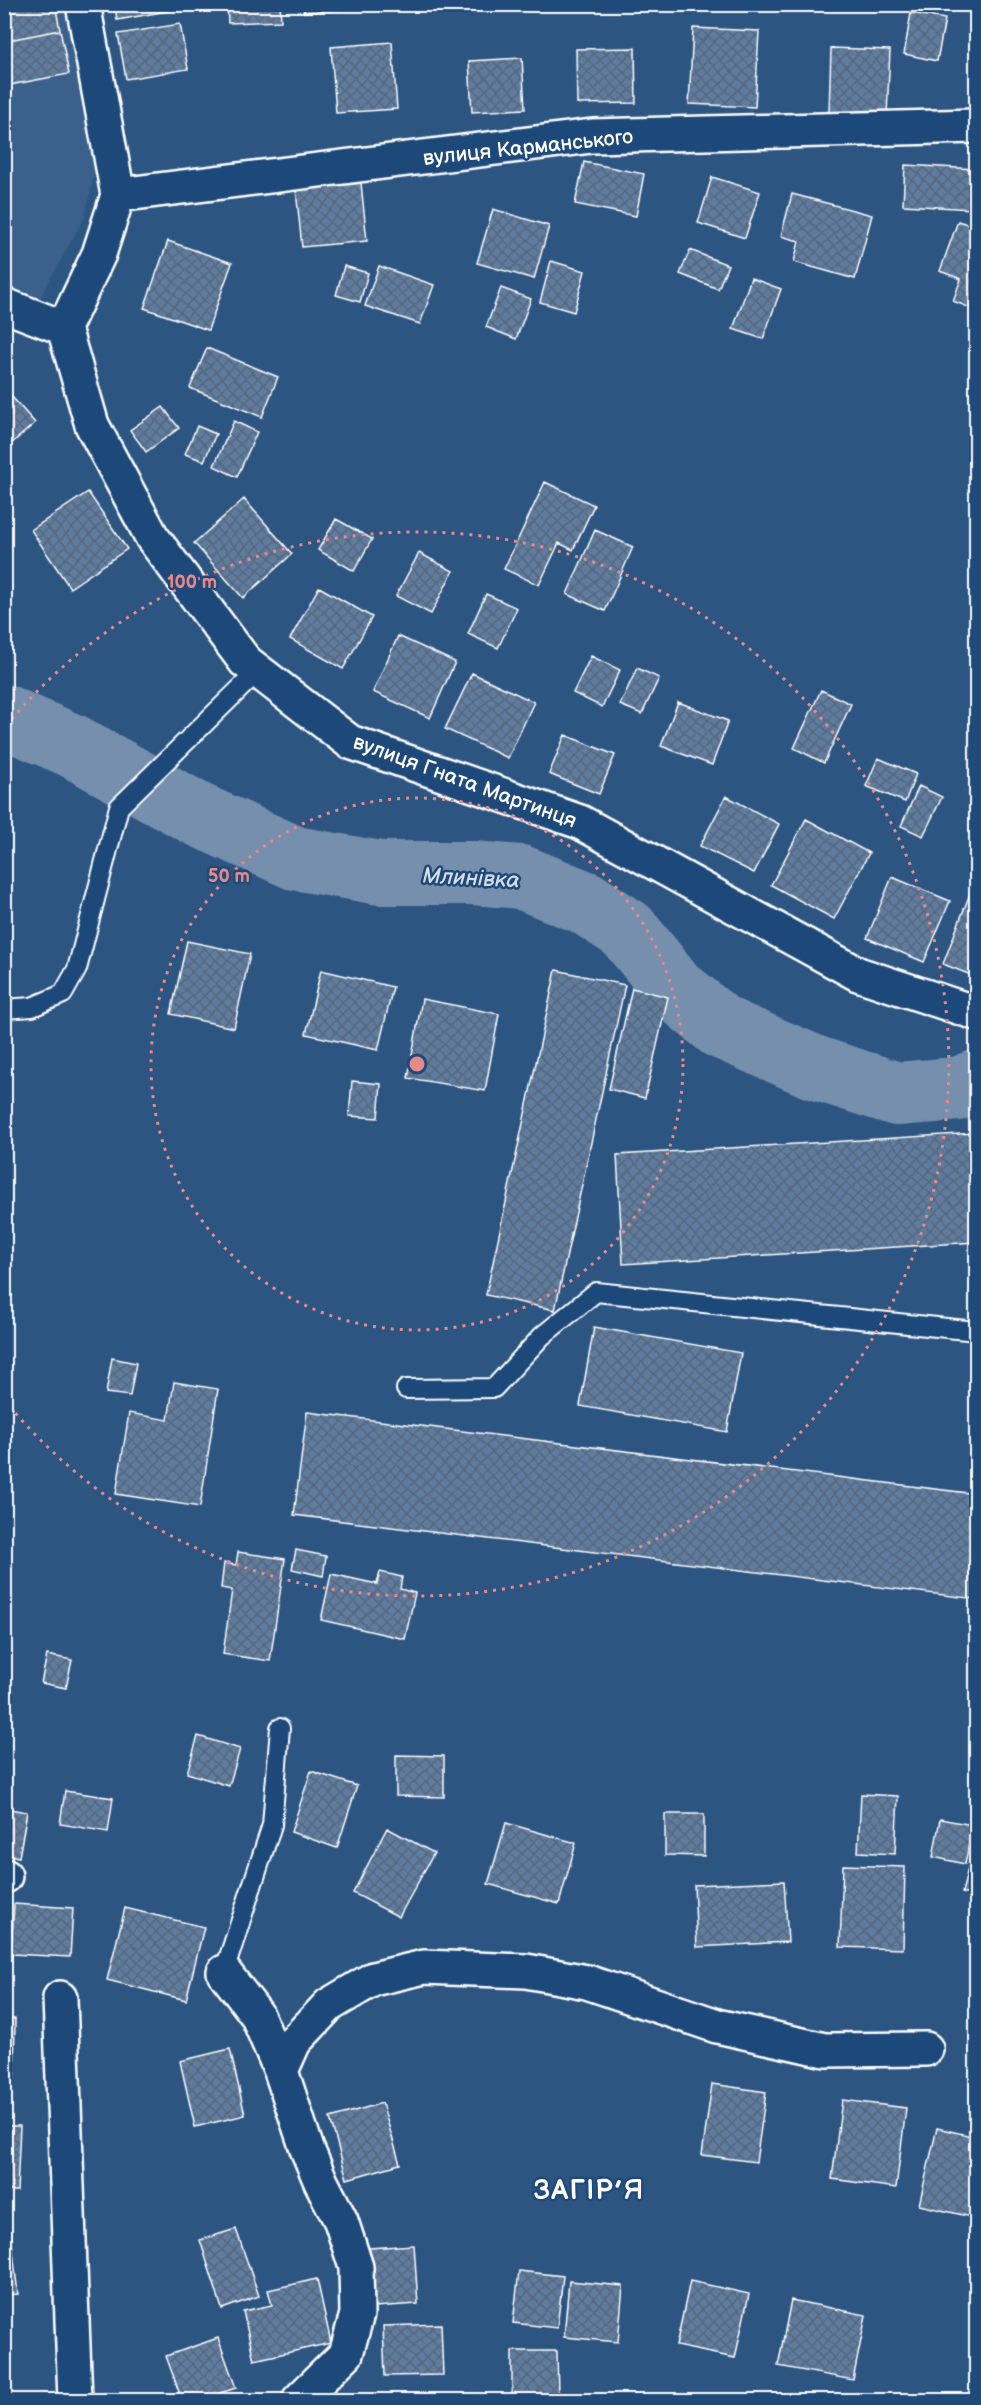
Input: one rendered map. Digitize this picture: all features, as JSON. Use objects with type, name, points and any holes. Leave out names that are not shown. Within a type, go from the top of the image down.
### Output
[{"type":"street","points":[[4,305],[64,328],[99,254],[118,195],[83,4]]},
{"type":"street","name":"вулиця Карманського","points":[[118,195],[592,136],[976,126]]},
{"type":"street","name":"вулиця Гната Мартинця","points":[[64,328],[92,425],[152,537],[245,661],[350,742],[580,822],[858,974],[976,1013]]},
{"type":"street","points":[[281,2071],[294,2042],[329,2005],[373,1979],[424,1967],[526,1971],[587,1982],[717,2026],[825,2050],[926,2049]]},
{"type":"street","points":[[224,1972],[257,2015],[281,2071],[307,2149],[341,2221],[356,2267],[357,2314],[346,2354],[299,2400]]},
{"type":"street","points":[[60,1998],[75,2400]]},
{"type":"lane","points":[[4,1009],[32,1007],[63,994],[77,969],[119,807],[258,671]]},
{"type":"lane","points":[[406,1389],[494,1388],[542,1336],[596,1292],[976,1331]]},
{"type":"lane","points":[[224,1972],[272,1825],[280,1728]]},
{"type":"shaded area","points":[[4,5],[70,5],[97,161],[85,216],[39,300],[5,286]]},
{"type":"building","points":[[4,4],[55,4],[60,30],[4,41]]},
{"type":"building","points":[[115,4],[178,4],[179,9],[117,20]]},
{"type":"building","points":[[227,4],[280,4],[281,21],[228,23]]},
{"type":"building","points":[[304,4],[340,4],[340,10],[304,12]]},
{"type":"building","points":[[902,4],[929,4],[926,13]]},
{"type":"building","points":[[911,13],[945,19],[937,61],[904,54]]},
{"type":"building","points":[[180,24],[188,69],[126,79],[118,34]]},
{"type":"building","points":[[693,28],[759,31],[755,107],[689,104]]},
{"type":"building","points":[[60,30],[69,74],[4,86],[4,41]]},
{"type":"building","points":[[392,42],[397,109],[336,113],[331,47]]},
{"type":"building","points":[[635,48],[636,103],[577,104],[576,49]]},
{"type":"building","points":[[831,48],[890,50],[887,115],[829,113]]},
{"type":"building","points":[[522,58],[525,109],[472,112],[469,61]]},
{"type":"building","points":[[584,162],[644,174],[636,216],[575,204]]},
{"type":"building","points":[[905,165],[975,169],[973,209],[903,205]]},
{"type":"building","points":[[712,177],[760,192],[745,238],[698,223]]},
{"type":"building","points":[[361,183],[367,241],[302,247],[296,190]]},
{"type":"building","points":[[792,194],[872,215],[855,279],[794,262],[799,241],[781,236]]},
{"type":"building","points":[[493,209],[549,226],[534,279],[477,263]]},
{"type":"building","points":[[958,221],[976,227],[976,310],[953,301],[961,279],[940,271]]},
{"type":"building","points":[[168,241],[232,263],[208,330],[144,308]]},
{"type":"building","points":[[690,250],[728,265],[718,289],[680,274]]},
{"type":"building","points":[[551,261],[585,271],[574,312],[540,302]]},
{"type":"building","points":[[344,266],[368,273],[360,302],[336,295]]},
{"type":"building","points":[[379,266],[434,285],[420,324],[365,306]]},
{"type":"building","points":[[751,278],[781,289],[763,339],[733,329]]},
{"type":"building","points":[[501,288],[531,299],[516,339],[486,327]]},
{"type":"building","points":[[207,348],[278,377],[262,417],[190,388]]},
{"type":"building","points":[[4,388],[35,423],[4,450]]},
{"type":"building","points":[[163,407],[179,428],[146,452],[130,430]]},
{"type":"building","points":[[234,421],[257,432],[237,477],[214,466]]},
{"type":"building","points":[[197,426],[216,434],[204,461],[185,454]]},
{"type":"building","points":[[545,482],[594,505],[573,550],[559,543],[539,585],[504,569]]},
{"type":"building","points":[[88,492],[127,549],[70,588],[31,530]]},
{"type":"building","points":[[244,499],[292,554],[243,598],[194,543]]},
{"type":"building","points":[[336,519],[372,539],[354,571],[318,550]]},
{"type":"building","points":[[595,530],[633,547],[605,611],[567,594]]},
{"type":"building","points":[[419,553],[453,571],[431,614],[396,596]]},
{"type":"building","points":[[319,587],[372,617],[343,669],[290,639]]},
{"type":"building","points":[[486,594],[517,608],[498,648],[468,634]]},
{"type":"building","points":[[398,636],[455,662],[430,718],[373,692]]},
{"type":"building","points":[[591,656],[620,670],[602,707],[573,693]]},
{"type":"building","points":[[637,668],[659,678],[642,714],[620,705]]},
{"type":"building","points":[[472,673],[534,702],[508,758],[445,729]]},
{"type":"building","points":[[821,690],[851,704],[824,763],[794,748]]},
{"type":"building","points":[[678,702],[728,721],[712,765],[661,746]]},
{"type":"building","points":[[565,735],[615,755],[599,794],[549,774]]},
{"type":"building","points":[[878,758],[916,774],[905,802],[866,786]]},
{"type":"building","points":[[919,786],[942,797],[923,836],[901,826]]},
{"type":"building","points":[[726,796],[779,824],[754,873],[700,846]]},
{"type":"building","points":[[806,819],[869,853],[834,919],[771,885]]},
{"type":"building","points":[[892,877],[950,901],[924,962],[867,938]]},
{"type":"building","points":[[976,878],[976,977],[943,964]]},
{"type":"building","points":[[187,941],[250,954],[234,1028],[171,1014]]},
{"type":"building","points":[[321,970],[393,987],[378,1050],[306,1034]]},
{"type":"building","points":[[556,970],[625,985],[555,1310],[486,1295]]},
{"type":"building","points":[[632,988],[668,997],[645,1098],[609,1089]]},
{"type":"building","points":[[422,999],[499,1014],[485,1091],[408,1078]]},
{"type":"building","points":[[352,1081],[381,1084],[378,1118],[349,1116]]},
{"type":"building","points":[[976,1133],[976,1242],[623,1264],[617,1155]]},
{"type":"building","points":[[594,1327],[741,1353],[727,1432],[580,1406]]},
{"type":"building","points":[[112,1358],[136,1363],[130,1396],[106,1393]]},
{"type":"building","points":[[174,1382],[218,1389],[200,1507],[116,1494],[129,1413],[168,1420]]},
{"type":"building","points":[[307,1412],[976,1494],[976,1599],[294,1515]]},
{"type":"building","points":[[296,1550],[326,1556],[323,1576],[292,1569]]},
{"type":"building","points":[[238,1552],[285,1559],[270,1661],[223,1654],[232,1590],[221,1588],[224,1563],[236,1565]]},
{"type":"building","points":[[380,1572],[402,1577],[400,1589],[415,1593],[405,1639],[321,1620],[331,1574],[377,1584]]},
{"type":"building","points":[[47,1655],[72,1660],[66,1688],[41,1683]]},
{"type":"building","points":[[198,1736],[240,1749],[229,1786],[187,1773]]},
{"type":"building","points":[[396,1755],[444,1756],[444,1797],[396,1796]]},
{"type":"building","points":[[311,1771],[357,1786],[337,1848],[291,1832]]},
{"type":"building","points":[[65,1791],[113,1798],[108,1832],[60,1824]]},
{"type":"building","points":[[861,1794],[898,1796],[895,1854],[858,1852]]},
{"type":"building","points":[[4,1808],[27,1812],[19,1857],[4,1854]]},
{"type":"building","points":[[665,1814],[704,1814],[704,1856],[665,1855]]},
{"type":"building","points":[[940,1819],[973,1825],[965,1864],[933,1857]]},
{"type":"building","points":[[506,1823],[576,1843],[559,1904],[488,1884]]},
{"type":"building","points":[[387,1828],[434,1853],[399,1917],[353,1893]]},
{"type":"building","points":[[971,1856],[976,1858],[976,1897],[962,1893]]},
{"type":"building","points":[[843,1865],[905,1867],[903,1949],[840,1947]]},
{"type":"building","points":[[784,1881],[788,1942],[697,1947],[694,1885]]},
{"type":"building","points":[[14,1904],[73,1908],[70,1957],[11,1954]]},
{"type":"building","points":[[125,1908],[204,1927],[186,2000],[107,1980]]},
{"type":"building","points":[[4,2019],[15,2019],[14,2075],[4,2075]]},
{"type":"building","points":[[230,2049],[245,2115],[195,2127],[180,2061]]},
{"type":"building","points":[[712,2084],[766,2092],[756,2162],[702,2155]]},
{"type":"building","points":[[842,2100],[906,2108],[896,2188],[832,2179]]},
{"type":"building","points":[[382,2103],[400,2164],[347,2179],[330,2118]]},
{"type":"building","points":[[4,2126],[20,2126],[17,2191],[4,2191]]},
{"type":"building","points":[[937,2128],[976,2137],[976,2218],[919,2205]]},
{"type":"building","points":[[236,2229],[259,2296],[222,2309],[200,2240]]},
{"type":"building","points":[[11,2235],[18,2294],[4,2295],[4,2236]]},
{"type":"building","points":[[414,2245],[418,2304],[374,2307],[369,2248]]},
{"type":"building","points":[[519,2271],[563,2276],[557,2328],[513,2323]]},
{"type":"building","points":[[317,2279],[331,2343],[254,2360],[243,2311],[272,2305],[268,2290]]},
{"type":"building","points":[[569,2281],[623,2286],[618,2342],[564,2337]]},
{"type":"building","points":[[690,2281],[749,2294],[735,2358],[676,2346]]},
{"type":"building","points":[[791,2300],[866,2315],[853,2380],[778,2366]]},
{"type":"building","points":[[441,2324],[443,2375],[385,2376],[383,2326]]},
{"type":"building","points":[[218,2338],[236,2388],[198,2400],[182,2400],[166,2356]]},
{"type":"building","points":[[512,2351],[557,2351],[558,2396],[512,2396]]},
{"type":"waterway","name":"Млинівка","points":[[4,716],[73,746],[199,815],[295,858],[380,873],[473,873],[521,877],[586,903],[627,930],[674,988],[721,1027],[816,1068],[897,1094],[957,1089],[976,1082]]},
{"type":"district","name":"ЗАГІР’Я","points":[[589,2190]]}]
